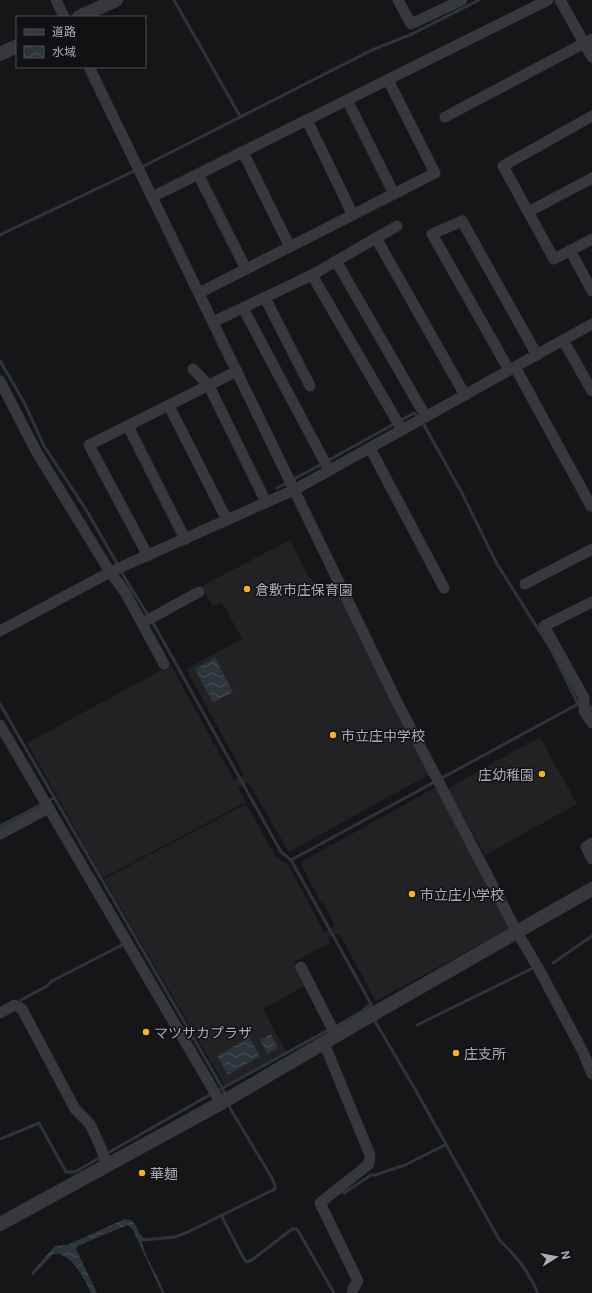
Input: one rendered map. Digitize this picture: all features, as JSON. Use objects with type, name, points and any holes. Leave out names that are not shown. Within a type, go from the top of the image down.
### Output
[{"type":"street","points":[[56,0],[64,16]]},
{"type":"street","points":[[81,16],[116,0]]},
{"type":"street","points":[[398,0],[411,24],[462,0]]},
{"type":"street","points":[[152,197],[548,0]]},
{"type":"street","points":[[560,0],[588,42],[592,58]]},
{"type":"street","points":[[445,117],[588,42]]},
{"type":"street","points":[[0,54],[16,46]]},
{"type":"street","points":[[89,68],[396,700],[517,932],[540,971],[583,1052],[592,1074]]},
{"type":"street","points":[[199,293],[436,173],[388,80]]},
{"type":"street","points":[[348,100],[394,194]]},
{"type":"street","points":[[592,116],[503,166],[554,259],[592,239]]},
{"type":"street","points":[[306,120],[353,215]]},
{"type":"street","points":[[243,152],[290,247]]},
{"type":"street","points":[[198,174],[246,269]]},
{"type":"street","points":[[528,212],[592,178]]},
{"type":"street","points":[[537,355],[462,221],[432,234],[591,506]]},
{"type":"street","points":[[213,322],[312,275],[397,226]]},
{"type":"street","points":[[376,238],[465,395]]},
{"type":"street","points":[[570,250],[592,291]]},
{"type":"street","points":[[336,261],[426,417]]},
{"type":"street","points":[[312,275],[399,425]]},
{"type":"street","points":[[265,298],[310,386]]},
{"type":"street","points":[[243,308],[326,465]]},
{"type":"street","points":[[0,631],[117,569],[266,502],[291,485],[326,465],[370,448],[399,425],[426,417],[592,324]]},
{"type":"street","points":[[563,340],[592,391]]},
{"type":"street","points":[[193,369],[209,386],[266,502]]},
{"type":"street","points":[[148,556],[89,446],[237,371]]},
{"type":"street","points":[[0,382],[36,451],[117,569],[125,592],[144,622],[164,664]]},
{"type":"street","points":[[169,406],[227,520]]},
{"type":"street","points":[[128,426],[186,539]]},
{"type":"street","points":[[370,448],[444,588]]},
{"type":"street","points":[[525,584],[592,549]]},
{"type":"street","points":[[144,622],[199,592]]},
{"type":"street","points":[[592,602],[544,626],[584,698],[584,711],[592,723]]},
{"type":"street","points":[[0,725],[127,943],[221,1098]]},
{"type":"street","points":[[0,834],[46,804]]},
{"type":"street","points":[[592,843],[586,847],[592,859]]},
{"type":"street","points":[[0,1224],[105,1159],[324,1043],[334,1030],[372,1014],[592,890]]},
{"type":"street","points":[[301,967],[334,1030]]},
{"type":"street","points":[[0,1013],[15,1005],[22,1009],[76,1109],[90,1124],[105,1159]]},
{"type":"street","points":[[324,1043],[370,1155],[369,1164],[320,1203],[358,1282],[352,1293]]},
{"type":"shaded area","points":[[290,540],[320,597],[338,588],[432,776],[426,776],[289,852],[248,782],[238,788],[246,802],[103,878],[27,743],[171,665],[234,780],[244,775],[186,669],[242,639],[222,602],[213,606],[202,586]]},
{"type":"shaded area","points":[[540,737],[577,804],[485,855],[449,791],[450,788]]},
{"type":"shaded area","points":[[436,787],[510,928],[376,1001],[339,933],[328,938],[330,943],[294,962],[306,985],[263,1009],[286,1051],[225,1086],[104,879],[246,804],[276,857],[288,864],[324,932],[335,926],[323,903],[321,903],[301,864],[303,861]]},
{"type":"water","points":[[215,658],[233,692],[213,703],[195,669]]},
{"type":"water","points":[[271,1034],[278,1048],[267,1054],[260,1040]]},
{"type":"water","points":[[249,1037],[260,1056],[228,1075],[217,1056]]},
{"type":"water","points":[[125,1219],[131,1220],[134,1223],[140,1235],[147,1257],[164,1293],[162,1293],[133,1230],[128,1225],[77,1246],[76,1249],[97,1293],[91,1293],[81,1274],[66,1257],[60,1254],[53,1254],[33,1275],[31,1273],[55,1246],[67,1245]]},
{"type":"waterway","points":[[174,0],[240,116]]},
{"type":"waterway","points":[[0,235],[134,171],[372,50],[412,34],[479,0]]},
{"type":"waterway","points":[[0,361],[24,402],[44,446],[85,508],[118,565]]},
{"type":"waterway","points":[[327,461],[414,413],[416,415]]},
{"type":"waterway","points":[[424,425],[462,493],[497,564],[552,651],[578,704]]},
{"type":"waterway","points":[[277,488],[322,464]]},
{"type":"waterway","points":[[120,570],[149,617]]},
{"type":"waterway","points":[[152,621],[281,852],[291,860],[371,1004],[372,1010]]},
{"type":"waterway","points":[[0,704],[223,1089],[225,1096]]},
{"type":"waterway","points":[[291,860],[578,704],[590,706],[592,710]]},
{"type":"waterway","points":[[0,826],[54,798]]},
{"type":"waterway","points":[[553,963],[592,936]]},
{"type":"waterway","points":[[21,1000],[47,986],[52,981],[124,944]]},
{"type":"waterway","points":[[417,1025],[531,969]]},
{"type":"waterway","points":[[335,1027],[361,1012],[371,1004]]},
{"type":"waterway","points":[[373,1018],[415,1089],[500,1241],[522,1265],[531,1278],[538,1293]]},
{"type":"waterway","points":[[221,1089],[330,1029]]},
{"type":"waterway","points":[[106,1154],[213,1093]]},
{"type":"waterway","points":[[139,1235],[143,1240],[175,1237],[275,1189],[272,1178],[228,1103]]},
{"type":"waterway","points":[[0,1139],[39,1123],[66,1172],[75,1172],[101,1157]]},
{"type":"waterway","points":[[344,1193],[371,1175],[405,1165],[445,1145]]},
{"type":"waterway","points":[[221,1215],[247,1262],[252,1260],[292,1229],[297,1229],[334,1293]]},
{"type":"place","name":"倉敷市庄保育園","points":[[247,589]]},
{"type":"place","name":"市立庄中学校","points":[[333,735]]},
{"type":"place","name":"庄幼稚園","points":[[542,774]]},
{"type":"place","name":"市立庄小学校","points":[[412,894]]},
{"type":"place","name":"マツサカプラザ","points":[[146,1032]]},
{"type":"place","name":"庄支所","points":[[456,1053]]},
{"type":"place","name":"華麺","points":[[142,1173]]}]
